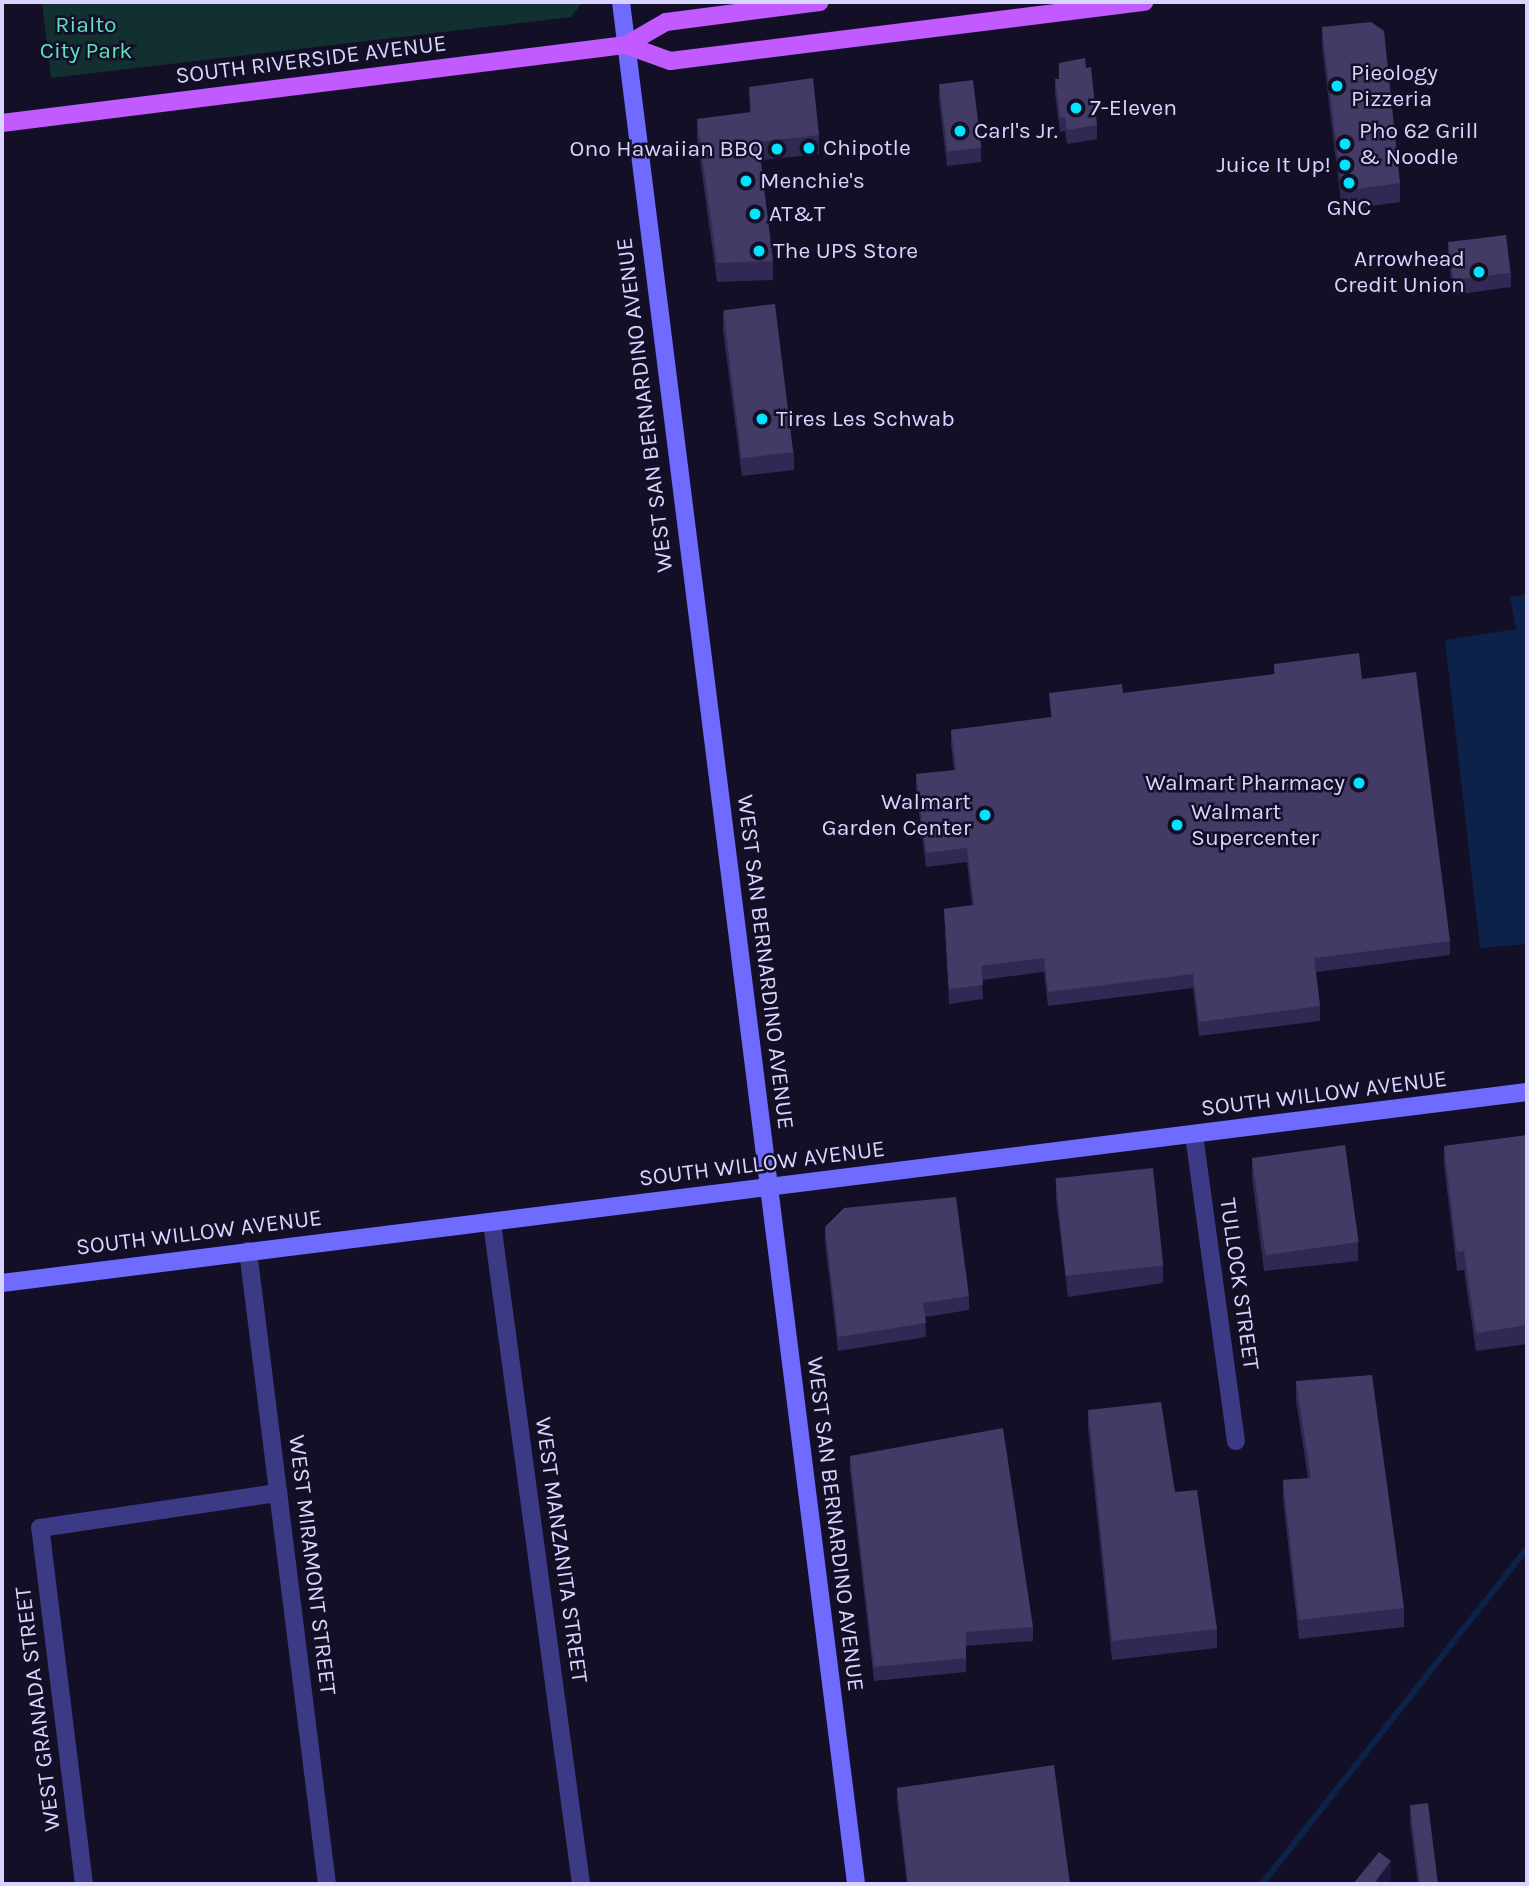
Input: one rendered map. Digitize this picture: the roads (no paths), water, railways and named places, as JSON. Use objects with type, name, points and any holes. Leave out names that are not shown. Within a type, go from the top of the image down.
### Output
[{"type":"main road","name":"WEST SAN BERNARDINO AVENUE","points":[[621,2],[856,1884]]},
{"type":"main road","name":"SOUTH RIVERSIDE AVENUE","points":[[2,123],[626,45],[669,21],[820,2]]},
{"type":"main road","name":"SOUTH RIVERSIDE AVENUE","points":[[626,45],[670,61],[1144,2]]},
{"type":"main road","name":"SOUTH WILLOW AVENUE","points":[[2,1283],[1527,1092]]},
{"type":"street","name":"TULLOCK STREET","points":[[1194,1135],[1236,1441]]},
{"type":"street","name":"WEST MANZANITA STREET","points":[[492,1223],[581,1884]]},
{"type":"street","name":"WEST MIRAMONT STREET","points":[[248,1251],[327,1884]]},
{"type":"street","name":"WEST GRANADA STREET","points":[[84,1884],[40,1528],[278,1493]]},
{"type":"water","points":[[1527,594],[1527,944],[1480,948],[1445,640],[1516,629],[1510,597]]},
{"type":"waterway","points":[[1262,1884],[1527,1549]]},
{"type":"place","name":"Pieology Pizzeria","points":[[1337,86]]},
{"type":"place","name":"7-Eleven","points":[[1076,108]]},
{"type":"place","name":"Carl's Jr.","points":[[960,131]]},
{"type":"place","name":"Pho 62 Grill & Noodle","points":[[1345,144]]},
{"type":"place","name":"Chipotle","points":[[809,148]]},
{"type":"place","name":"Ono Hawaiian BBQ","points":[[777,149]]},
{"type":"place","name":"Juice It Up!","points":[[1345,165]]},
{"type":"place","name":"Menchie's","points":[[746,181]]},
{"type":"place","name":"GNC","points":[[1349,183]]},
{"type":"place","name":"AT&T","points":[[755,214]]},
{"type":"place","name":"The UPS Store","points":[[759,251]]},
{"type":"place","name":"Arrowhead Credit Union","points":[[1479,272]]},
{"type":"place","name":"Tires Les Schwab","points":[[762,419]]},
{"type":"place","name":"Walmart Pharmacy","points":[[1359,783]]},
{"type":"place","name":"Walmart Garden Center","points":[[985,815]]},
{"type":"place","name":"Walmart Supercenter","points":[[1177,825]]},
{"type":"park label","name":"Rialto City Park","points":[[86,38]]}]
